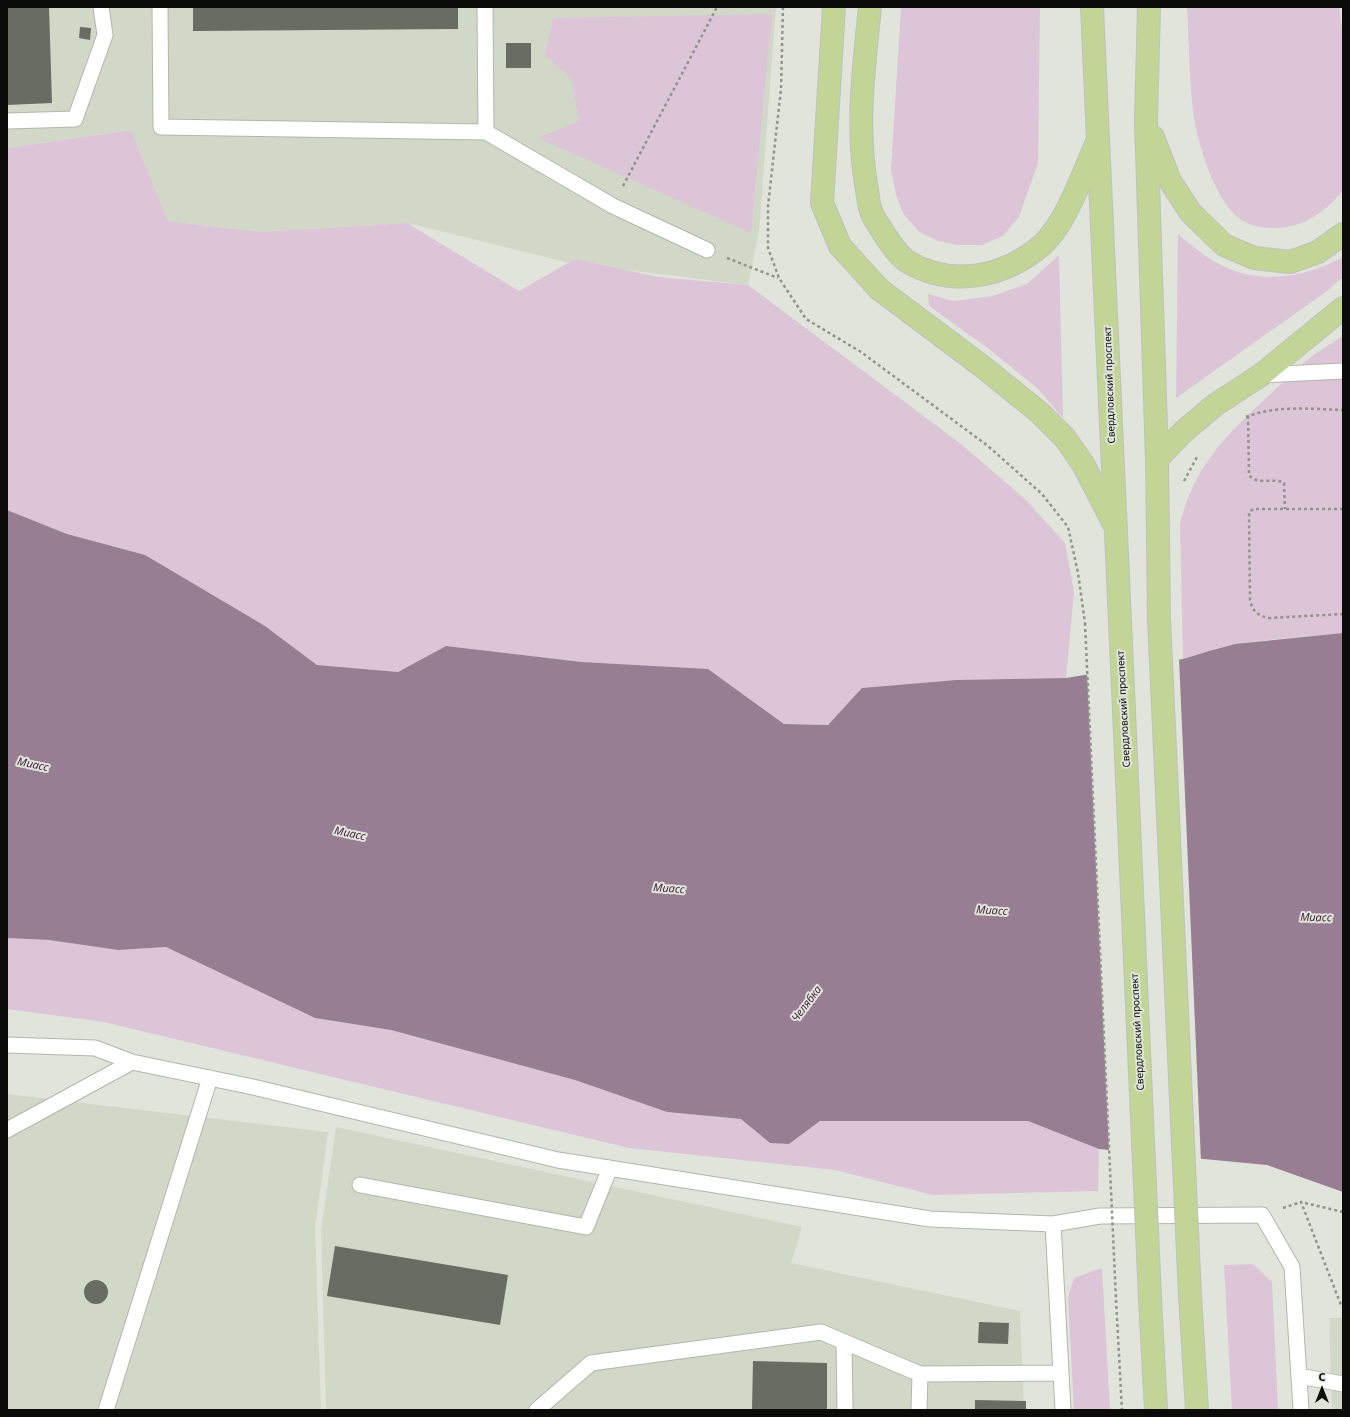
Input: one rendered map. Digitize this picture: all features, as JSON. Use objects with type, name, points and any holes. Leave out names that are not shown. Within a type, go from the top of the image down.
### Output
[{"type":"main road","points":[[834,7],[822,203],[840,246],[879,289],[983,367],[1040,413],[1065,438],[1083,464],[1116,528]]},
{"type":"main road","points":[[870,7],[860,106],[863,165],[871,212],[888,240],[907,261],[932,272],[959,278],[990,274],[1017,263],[1043,244],[1058,223],[1071,199],[1099,137]]},
{"type":"main road","name":"Свердловский проспект","points":[[1092,7],[1156,1410]]},
{"type":"main road","points":[[1149,7],[1146,121],[1157,459],[1159,619],[1190,1296],[1198,1410]]},
{"type":"main road","points":[[1146,121],[1170,181],[1191,213],[1224,245],[1254,258],[1290,262],[1318,252],[1343,234]]},
{"type":"main road","points":[[1157,459],[1183,432],[1210,409],[1261,375],[1343,308]]},
{"type":"lane","points":[[7,122],[75,119],[104,35],[101,7]]},
{"type":"lane","points":[[160,7],[161,127],[486,132],[613,206],[707,250]]},
{"type":"lane","points":[[485,7],[486,132]]},
{"type":"lane","points":[[1261,375],[1343,371]]},
{"type":"lane","points":[[7,1045],[95,1048],[132,1062],[253,1087],[558,1160],[930,1219],[1053,1224],[1100,1216],[1262,1215],[1292,1267],[1301,1410]]},
{"type":"lane","points":[[7,1130],[132,1062]]},
{"type":"lane","points":[[106,1410],[210,1078]]},
{"type":"lane","points":[[360,1185],[586,1227],[610,1168]]},
{"type":"lane","points":[[1053,1224],[1063,1410]]},
{"type":"lane","points":[[537,1410],[591,1363],[821,1332],[920,1374],[1061,1374]]},
{"type":"lane","points":[[844,1342],[845,1410]]},
{"type":"lane","points":[[919,1410],[920,1374]]},
{"type":"lane","points":[[1299,1376],[1343,1384]]},
{"type":"path","points":[[613,206],[717,7]]},
{"type":"path","points":[[707,250],[779,278]]},
{"type":"path","points":[[1244,418],[1283,409],[1343,410]]},
{"type":"path","points":[[1248,416],[1249,475],[1256,480],[1279,481],[1284,483],[1285,509]]},
{"type":"path","points":[[1183,485],[1188,471],[1200,453]]},
{"type":"path","points":[[1042,494],[1068,528],[1078,573],[1085,623],[1122,1410]]},
{"type":"path","points":[[1343,509],[1254,509],[1249,512],[1250,600],[1252,608],[1262,617],[1270,618],[1343,614]]},
{"type":"path","points":[[1343,1212],[1301,1202],[1341,1305],[1343,1305]]},
{"type":"shaded area","points":[[7,7],[776,7],[759,232],[748,285],[570,263],[407,223],[260,232],[168,221],[131,130],[7,148]]},
{"type":"shaded area","points":[[901,7],[1040,7],[1038,163],[1019,217],[1003,236],[982,245],[957,245],[938,241],[919,232],[903,213],[896,195],[891,170]]},
{"type":"shaded area","points":[[1187,7],[1339,7],[1343,36],[1343,190],[1329,205],[1312,218],[1294,226],[1284,228],[1266,228],[1253,225],[1247,223],[1236,215],[1226,204],[1217,190],[1204,156],[1195,124],[1190,72]]},
{"type":"shaded area","points":[[772,14],[751,233],[538,138],[579,121],[571,78],[545,55],[553,18]]},
{"type":"shaded area","points":[[131,130],[168,221],[260,232],[407,223],[519,291],[575,259],[658,277],[748,285],[961,444],[1026,500],[1065,543],[1074,592],[1066,678],[956,680],[863,688],[828,725],[784,724],[708,669],[582,662],[446,646],[398,672],[317,665],[265,626],[67,534],[7,510],[7,148]]},
{"type":"shaded area","points":[[1178,234],[1211,259],[1238,272],[1268,277],[1299,274],[1314,270],[1343,257],[1343,277],[1327,291],[1176,398]]},
{"type":"shaded area","points":[[1059,255],[1063,418],[1037,388],[989,349],[929,306],[928,294],[954,301],[992,296],[1027,284]]},
{"type":"shaded area","points":[[1343,336],[1343,633],[1262,641],[1222,647],[1183,659],[1180,524],[1193,487],[1212,455],[1236,427],[1301,365]]},
{"type":"shaded area","points":[[7,938],[49,940],[118,950],[166,947],[315,1018],[391,1030],[575,1080],[667,1112],[741,1119],[770,1143],[789,1144],[820,1121],[1028,1121],[1099,1149],[1098,1191],[933,1195],[835,1170],[629,1148],[104,1022],[7,1009]]},
{"type":"shaded area","points":[[7,1094],[328,1132],[315,1228],[321,1410],[7,1410]]},
{"type":"shaded area","points":[[336,1127],[802,1227],[791,1263],[1020,1311],[1024,1410],[326,1410],[321,1230]]},
{"type":"shaded area","points":[[1253,1264],[1272,1282],[1278,1410],[1232,1410],[1224,1265]]},
{"type":"shaded area","points":[[1102,1268],[1110,1410],[1074,1410],[1068,1297],[1074,1278]]},
{"type":"shaded area","points":[[1329,1318],[1343,1318],[1343,1410],[1332,1410]]},
{"type":"water","points":[[7,510],[67,534],[145,555],[265,626],[317,665],[398,672],[446,646],[582,662],[708,669],[784,724],[828,725],[862,688],[956,680],[1066,678],[1183,659],[1235,644],[1343,633],[1343,1192],[1267,1165],[1099,1149],[1028,1121],[820,1121],[789,1144],[770,1143],[741,1119],[667,1112],[575,1080],[391,1030],[315,1018],[166,947],[118,950],[49,940],[7,938]]},
{"type":"pier","points":[[1179,658],[1201,1161],[1109,1152],[1087,673]]},
{"type":"building","points":[[7,7],[49,7],[52,103],[7,105]]},
{"type":"building","points":[[193,7],[458,7],[458,29],[193,31]]},
{"type":"building","points":[[80,27],[91,28],[90,40],[79,38]]},
{"type":"building","points":[[506,43],[531,43],[531,68],[506,68]]},
{"type":"building","points":[[335,1246],[508,1275],[500,1325],[327,1296]]},
{"type":"building","points":[[96,1280],[101,1281],[107,1287],[107,1297],[101,1303],[96,1304],[91,1303],[85,1297],[84,1292],[85,1287],[91,1281]]},
{"type":"building","points":[[979,1322],[1009,1323],[1008,1344],[978,1343]]},
{"type":"building","points":[[753,1361],[827,1363],[827,1410],[752,1410]]},
{"type":"building","points":[[975,1400],[1026,1401],[1026,1410],[975,1410]]},
{"type":"water label","name":"Миасс","points":[[33,765]]},
{"type":"water label","name":"Миасс","points":[[350,834]]},
{"type":"water label","name":"Миасс","points":[[669,889]]},
{"type":"water label","name":"Миасс","points":[[992,911]]},
{"type":"water label","name":"Миасс","points":[[1316,918]]},
{"type":"water label","name":"Челябка","points":[[807,1004]]}]
